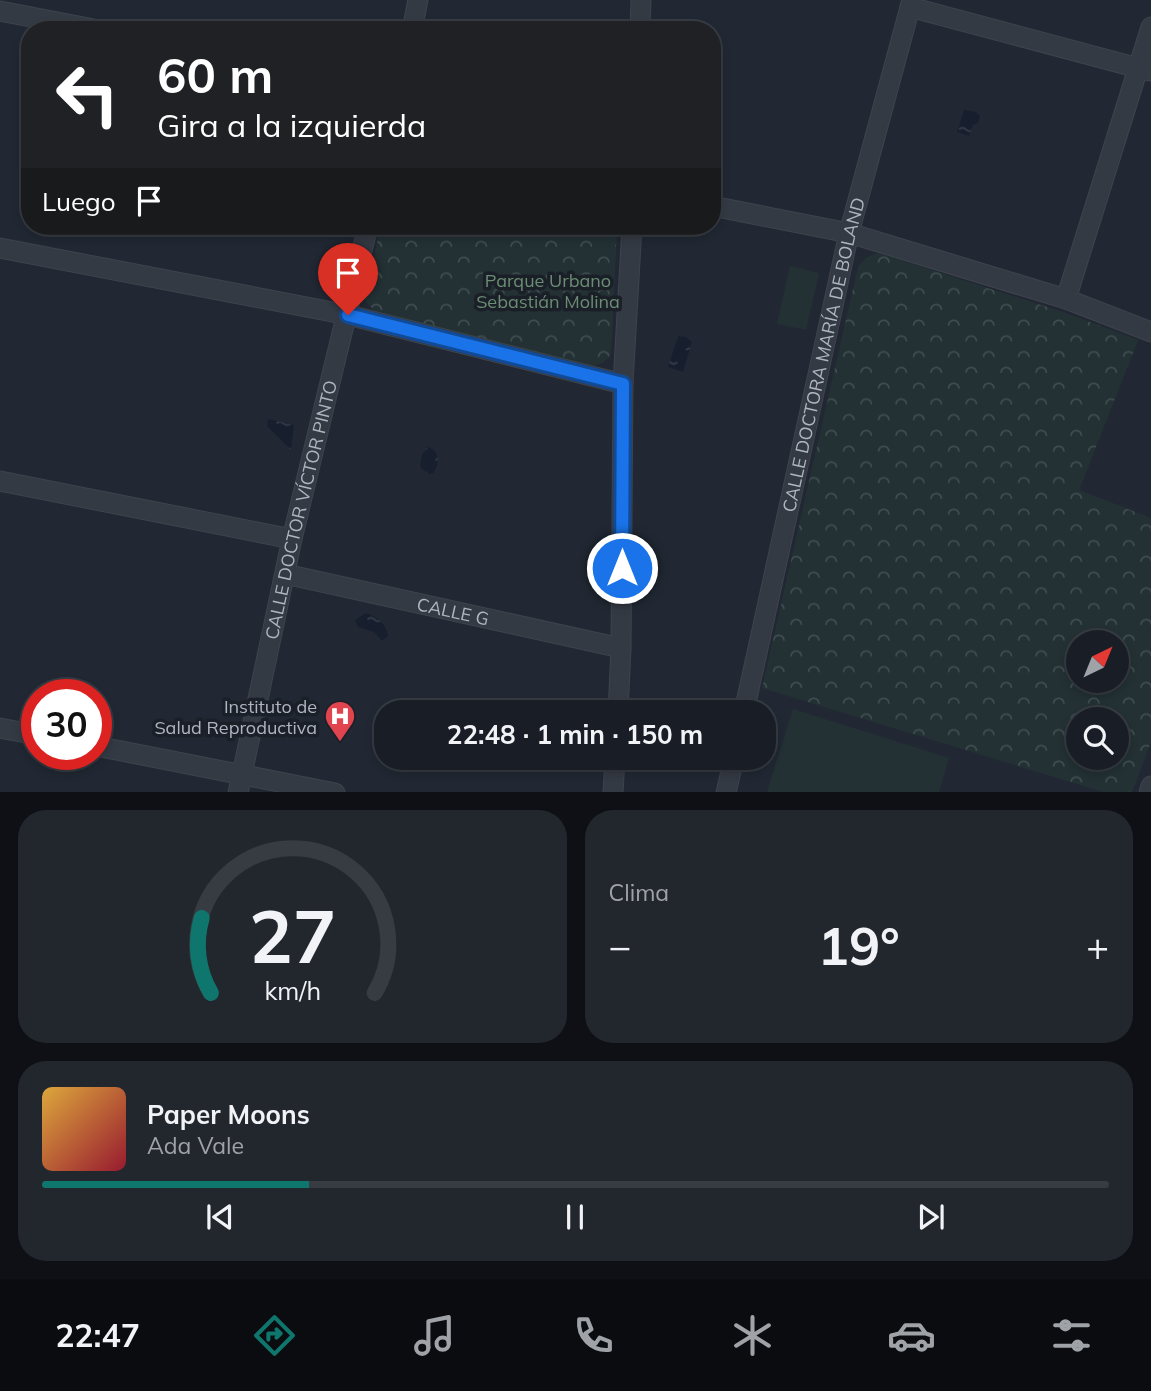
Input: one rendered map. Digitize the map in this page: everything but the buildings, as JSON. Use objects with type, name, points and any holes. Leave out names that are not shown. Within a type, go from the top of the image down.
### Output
[{"type":"street","points":[[414,21],[418,0]]},
{"type":"street","points":[[640,21],[641,0]]},
{"type":"street","points":[[911,3],[1145,69]]},
{"type":"street","name":"CALLE DOCTORA MARÍA DE BOLAND","points":[[747,700],[849,233],[911,3]]},
{"type":"street","points":[[0,11],[52,21]]},
{"type":"street","points":[[1066,299],[1145,69],[1151,27]]},
{"type":"street","points":[[721,208],[849,233],[1066,299],[1151,332]]},
{"type":"street","name":"CALLE DOCTOR VÍCTOR PINTO","points":[[240,783],[292,539],[366,235]]},
{"type":"street","points":[[619,700],[623,384],[631,235]]},
{"type":"street","points":[[0,248],[348,315],[623,384]]},
{"type":"street","points":[[0,481],[292,539]]},
{"type":"street","name":"CALLE G","points":[[285,573],[621,648]]},
{"type":"street","points":[[0,728],[21,732]]},
{"type":"street","points":[[112,750],[240,783],[326,792]]},
{"type":"street","points":[[613,792],[614,770]]},
{"type":"street","points":[[726,792],[731,770]]},
{"type":"green space","name":"Parque Urbano Sebastián Molina","points":[[379,235],[617,235],[611,354],[603,363],[592,366],[378,315],[364,299]]},
{"type":"green space","points":[[878,253],[1063,312],[1138,340],[1079,490],[1151,518],[1151,742],[1132,792],[1104,792],[762,688],[858,267],[866,258]]},
{"type":"green space","points":[[790,266],[819,273],[806,330],[777,324]]},
{"type":"green space","points":[[793,709],[949,758],[939,792],[767,792]]},
{"type":"water","points":[[964,110],[976,112],[980,116],[969,136],[957,132]]},
{"type":"water","points":[[678,336],[686,337],[692,342],[683,372],[668,367]]},
{"type":"water","points":[[268,419],[294,425],[291,450],[267,426]]},
{"type":"water","points":[[428,447],[437,454],[438,462],[433,473],[428,474],[420,467],[422,454]]},
{"type":"water","points":[[366,613],[378,619],[385,628],[388,636],[382,641],[374,632],[358,627],[355,620]]},
{"type":"place","name":"Instituto de Salud Reproductiva","points":[[340,743]]},
{"type":"route","points":[[348,315],[623,384],[622,568]]}]
